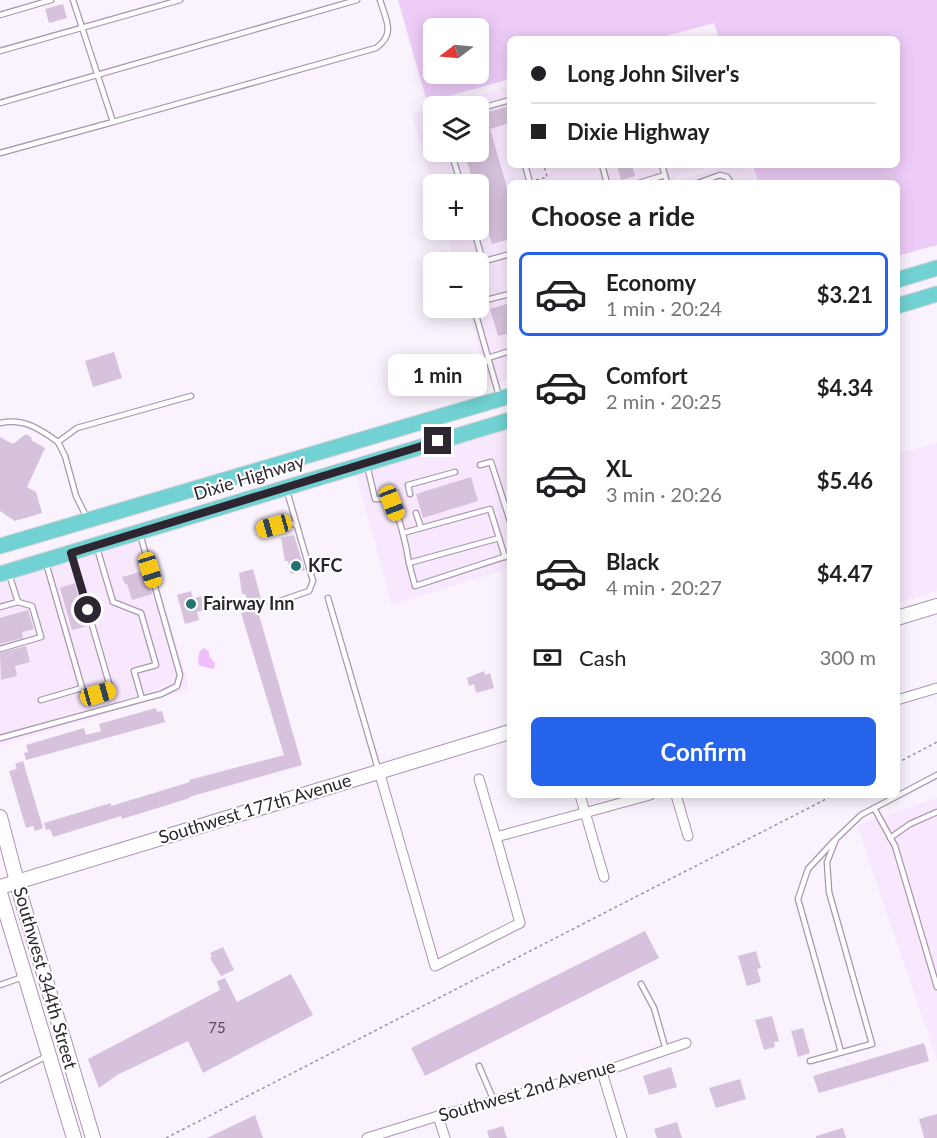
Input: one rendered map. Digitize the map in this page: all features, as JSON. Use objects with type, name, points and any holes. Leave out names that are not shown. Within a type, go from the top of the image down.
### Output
[{"type":"highway","points":[[900,278],[937,268]]},
{"type":"highway","points":[[900,305],[937,294]]},
{"type":"highway","name":"Dixie Highway","points":[[0,546],[505,398]]},
{"type":"highway","name":"Dixie Highway","points":[[4,573],[507,419]]},
{"type":"main road","points":[[900,617],[937,606]]},
{"type":"main road","name":"Southwest 177th Avenue","points":[[0,887],[507,733]]},
{"type":"main road","name":"Southwest 344th Street","points":[[0,817],[93,1138]]},
{"type":"main road","name":"Southwest 344th Street","points":[[0,893],[10,933],[26,976],[74,1138]]},
{"type":"street","points":[[900,699],[937,688]]},
{"type":"street","points":[[379,771],[435,966],[520,923],[479,779]]},
{"type":"street","points":[[581,798],[604,877]]},
{"type":"street","points":[[496,837],[639,798]]},
{"type":"street","points":[[677,798],[688,836]]},
{"type":"street","name":"Southwest 2nd Avenue","points":[[367,1138],[438,1116],[602,1072],[686,1043]]},
{"type":"street","points":[[602,1072],[622,1138]]},
{"type":"street","points":[[438,1116],[445,1138]]},
{"type":"lane","points":[[0,15],[51,0]]},
{"type":"lane","points":[[73,0],[112,122]]},
{"type":"lane","points":[[0,51],[180,0]]},
{"type":"lane","points":[[0,103],[357,0]]},
{"type":"lane","points":[[0,153],[376,48],[388,36],[388,27],[380,0]]},
{"type":"lane","points":[[489,106],[507,101]]},
{"type":"lane","points":[[663,168],[666,180]]},
{"type":"lane","points":[[649,180],[665,175]]},
{"type":"lane","points":[[706,180],[720,175],[728,177],[730,180]]},
{"type":"lane","points":[[489,260],[507,255]]},
{"type":"lane","points":[[489,299],[507,295]]},
{"type":"lane","points":[[477,318],[488,358],[505,398]]},
{"type":"lane","points":[[488,358],[507,352]]},
{"type":"lane","points":[[58,442],[77,428],[192,396]]},
{"type":"lane","points":[[0,423],[12,421],[36,426],[58,442],[65,456],[76,496],[88,520]]},
{"type":"lane","points":[[367,462],[375,499],[386,499],[392,503],[403,533],[415,586],[507,556]]},
{"type":"lane","points":[[480,465],[491,462],[507,512]]},
{"type":"lane","points":[[410,494],[408,485],[455,472]]},
{"type":"lane","points":[[280,601],[305,593],[312,586],[311,575],[285,486]]},
{"type":"lane","points":[[403,533],[490,509],[499,538],[507,554]]},
{"type":"lane","points":[[416,513],[421,528]]},
{"type":"lane","points":[[260,530],[291,522],[297,526]]},
{"type":"lane","points":[[0,738],[161,694],[177,686],[180,675],[139,533]]},
{"type":"lane","points":[[409,563],[499,538]]},
{"type":"lane","points":[[97,545],[113,602],[141,614],[156,665],[134,671],[142,699]]},
{"type":"lane","points":[[46,560],[85,698],[111,690],[71,553]]},
{"type":"lane","points":[[4,573],[18,602]]},
{"type":"lane","points":[[328,598],[379,771]]},
{"type":"lane","points":[[0,607],[18,602],[32,606],[41,637],[0,649]]},
{"type":"lane","points":[[41,700],[82,688]]},
{"type":"lane","points":[[900,794],[937,775]]},
{"type":"lane","points":[[841,1052],[798,899],[808,869],[836,839],[861,815],[893,798]]},
{"type":"lane","points":[[874,808],[895,846],[937,987]]},
{"type":"lane","points":[[890,838],[910,824],[937,812]]},
{"type":"lane","points":[[810,1061],[872,1044],[829,892],[827,862],[836,839]]},
{"type":"lane","points":[[0,985],[26,976]]},
{"type":"lane","points":[[641,984],[654,1008],[666,1050]]},
{"type":"lane","points":[[0,1080],[49,1054]]},
{"type":"lane","points":[[480,1066],[494,1101]]},
{"type":"path","points":[[537,180],[547,177],[545,168]]},
{"type":"path","points":[[900,761],[937,742]]},
{"type":"path","points":[[166,1138],[828,798]]},
{"type":"shaded area","points":[[398,0],[937,0],[937,245],[900,255],[900,180],[757,180],[754,168],[900,168],[900,36],[718,36],[714,23],[666,36],[507,36],[507,80],[449,96],[425,96]]},
{"type":"shaded area","points":[[507,87],[507,168],[601,168],[604,180],[507,180],[507,290],[489,295],[489,252],[452,252],[448,240],[489,240],[489,174],[429,174],[426,162],[489,162],[489,96],[474,96]]},
{"type":"shaded area","points":[[423,111],[423,153],[412,114]]},
{"type":"shaded area","points":[[606,168],[707,168],[675,177],[676,180],[609,180]]},
{"type":"shaded area","points":[[721,168],[751,168],[755,180],[678,180]]},
{"type":"shaded area","points":[[507,292],[507,380],[489,385],[471,318],[489,318],[489,297]]},
{"type":"shaded area","points":[[507,429],[507,569],[392,605],[356,474]]},
{"type":"shaded area","points":[[937,442],[937,591],[900,602],[900,453]]},
{"type":"shaded area","points":[[144,538],[188,682],[187,690],[0,745],[0,583]]},
{"type":"shaded area","points":[[203,648],[209,651],[209,656],[215,663],[214,669],[200,666],[198,663],[199,653]]},
{"type":"shaded area","points":[[937,798],[937,1060],[857,825]]},
{"type":"building","points":[[63,4],[67,18],[49,23],[45,9]]},
{"type":"building","points":[[507,107],[507,124],[490,129],[507,188],[507,240],[492,244],[489,234],[489,174],[471,174],[467,162],[489,162],[489,112]]},
{"type":"building","points":[[618,168],[633,168],[635,176],[621,180]]},
{"type":"building","points":[[507,304],[507,334],[498,336],[490,309]]},
{"type":"building","points":[[114,352],[122,378],[93,387],[85,361]]},
{"type":"building","points":[[26,434],[32,438],[31,440],[45,448],[27,487],[36,492],[42,513],[15,521],[0,511],[0,437],[13,444]]},
{"type":"building","points":[[471,477],[478,501],[423,518],[416,494]]},
{"type":"building","points":[[294,535],[305,570],[291,574],[288,561],[285,561],[281,538]]},
{"type":"building","points":[[253,569],[261,599],[248,602],[245,594],[242,594],[239,573]]},
{"type":"building","points":[[146,570],[152,594],[132,600],[122,577]]},
{"type":"building","points":[[75,583],[88,626],[72,630],[60,588]]},
{"type":"building","name":"Fairway Inn","points":[[191,591],[193,599],[201,596],[204,610],[197,612],[199,620],[185,624],[177,595]]},
{"type":"building","points":[[257,608],[302,765],[189,797],[122,819],[121,816],[53,837],[50,829],[46,830],[44,823],[111,803],[111,806],[190,782],[189,780],[284,755],[241,613]]},
{"type":"building","points":[[28,610],[34,629],[22,632],[23,638],[0,644],[0,618]]},
{"type":"building","points":[[26,646],[30,662],[15,666],[17,676],[1,680],[0,653]]},
{"type":"building","points":[[484,671],[485,675],[490,673],[494,688],[476,693],[474,684],[469,686],[467,678]]},
{"type":"building","points":[[156,708],[157,712],[162,711],[165,722],[26,760],[24,753],[28,752],[26,745],[84,728],[86,735],[101,731],[99,724]]},
{"type":"building","points":[[23,761],[43,828],[35,831],[33,826],[26,828],[9,771],[17,769],[15,764]]},
{"type":"building","points":[[645,931],[659,958],[425,1076],[411,1048]]},
{"type":"building","points":[[223,947],[234,970],[221,976],[210,958],[212,957],[210,953]]},
{"type":"building","points":[[756,951],[761,968],[757,969],[761,982],[747,986],[738,956]]},
{"type":"building","points":[[291,974],[313,1015],[203,1073],[188,1041],[117,1075],[99,1088],[88,1059],[220,990],[217,981],[225,978],[237,1002]]},
{"type":"building","points":[[772,1016],[779,1041],[774,1042],[775,1047],[764,1050],[755,1020]]},
{"type":"building","points":[[803,1028],[810,1053],[798,1057],[791,1031]]},
{"type":"building","points":[[924,1043],[929,1061],[819,1093],[813,1076]]},
{"type":"building","points":[[671,1067],[677,1087],[649,1095],[643,1076]]},
{"type":"building","points":[[740,1079],[746,1099],[716,1108],[709,1088]]},
{"type":"building","points":[[937,1114],[937,1138],[924,1138],[919,1119]]},
{"type":"building","points":[[255,1115],[263,1138],[207,1138]]},
{"type":"building","points":[[677,1122],[682,1138],[657,1138],[654,1129]]},
{"type":"building","points":[[503,1126],[507,1138],[489,1138],[487,1131]]},
{"type":"building","points":[[843,1128],[846,1138],[816,1138],[816,1136]]},
{"type":"place","name":"KFC","points":[[296,566]]},
{"type":"place","name":"Fairway Inn","points":[[191,604]]},
{"type":"route","points":[[88,610],[71,553],[438,441]]}]
